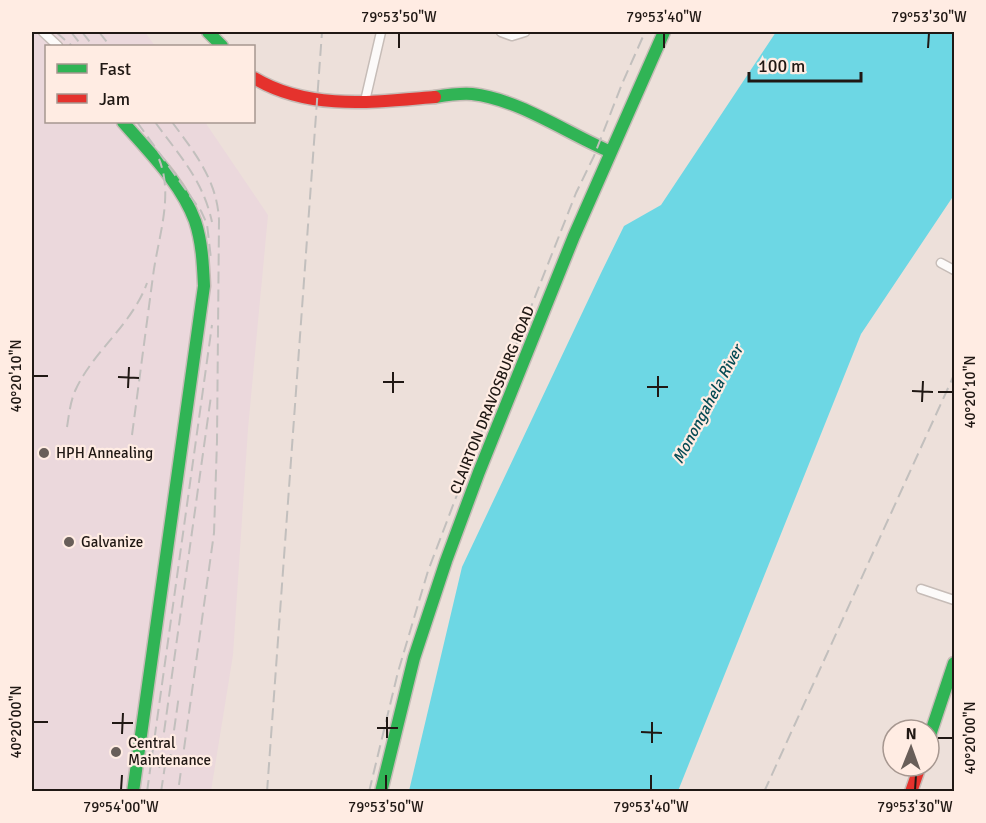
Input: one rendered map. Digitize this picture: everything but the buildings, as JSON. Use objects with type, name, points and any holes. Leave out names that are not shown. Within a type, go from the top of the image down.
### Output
[{"type":"street","points":[[43,32],[57,45]]},
{"type":"street","points":[[208,32],[221,45]]},
{"type":"street","points":[[365,101],[381,32]]},
{"type":"street","points":[[501,32],[512,36],[525,32]]},
{"type":"street","name":"CLAIRTON DRAVOSBURG ROAD","points":[[381,792],[414,658],[446,561],[514,382],[664,32]]},
{"type":"street","points":[[255,79],[271,89],[302,98],[365,101],[476,95],[510,104],[611,152]]},
{"type":"street","points":[[124,123],[185,201],[195,220],[201,246],[204,286],[133,792]]},
{"type":"street","points":[[942,263],[954,270]]},
{"type":"street","points":[[921,589],[954,600]]},
{"type":"street","points":[[936,718],[954,663]]},
{"type":"shaded area","points":[[32,32],[145,32],[154,45],[45,45],[45,123],[206,123],[268,215],[248,429],[233,655],[211,791],[32,791]]},
{"type":"water","name":"Monongahela River","points":[[776,32],[954,32],[954,195],[861,334],[678,791],[409,791],[462,567],[601,273],[624,226],[661,205]]},
{"type":"railway","points":[[32,32],[32,55]]},
{"type":"railway","points":[[56,32],[71,45]]},
{"type":"railway","points":[[71,32],[81,45]]},
{"type":"railway","points":[[82,32],[92,45]]},
{"type":"railway","points":[[99,32],[109,45]]},
{"type":"railway","points":[[267,792],[322,32]]},
{"type":"railway","points":[[369,792],[398,672],[428,571],[576,193],[594,156],[645,32]]},
{"type":"railway","points":[[138,123],[201,211],[207,224],[211,259]]},
{"type":"railway","points":[[156,123],[181,157],[203,193],[212,222]]},
{"type":"railway","points":[[173,123],[196,156],[209,180],[214,192],[219,220],[214,533],[178,792]]},
{"type":"railway","points":[[132,435],[153,276],[164,217],[165,187],[159,159]]},
{"type":"railway","points":[[67,427],[75,391],[92,363],[132,312],[147,283]]},
{"type":"railway","points":[[147,792],[212,325]]},
{"type":"railway","points":[[764,792],[954,375]]},
{"type":"railway","points":[[159,768],[211,396]]},
{"type":"railway","points":[[169,766],[179,695]]},
{"type":"railway","points":[[161,792],[166,759]]},
{"type":"traffic: fast","points":[[208,32],[221,45]]},
{"type":"traffic: fast","points":[[381,792],[414,658],[479,472],[574,236],[664,32]]},
{"type":"traffic: fast","points":[[435,97],[458,94],[490,97],[543,118],[611,152]]},
{"type":"traffic: fast","points":[[124,123],[164,168],[189,207],[199,237],[204,286],[133,792]]},
{"type":"traffic: fast","points":[[936,718],[954,663]]},
{"type":"traffic: jam","points":[[255,78],[297,96],[319,100],[365,102],[435,97]]},
{"type":"traffic: jam","points":[[911,792],[916,778]]},
{"type":"place","name":"HPH Annealing","points":[[44,453]]},
{"type":"place","name":"Galvanize","points":[[69,542]]},
{"type":"place","name":"Central Maintenance","points":[[116,752]]}]
